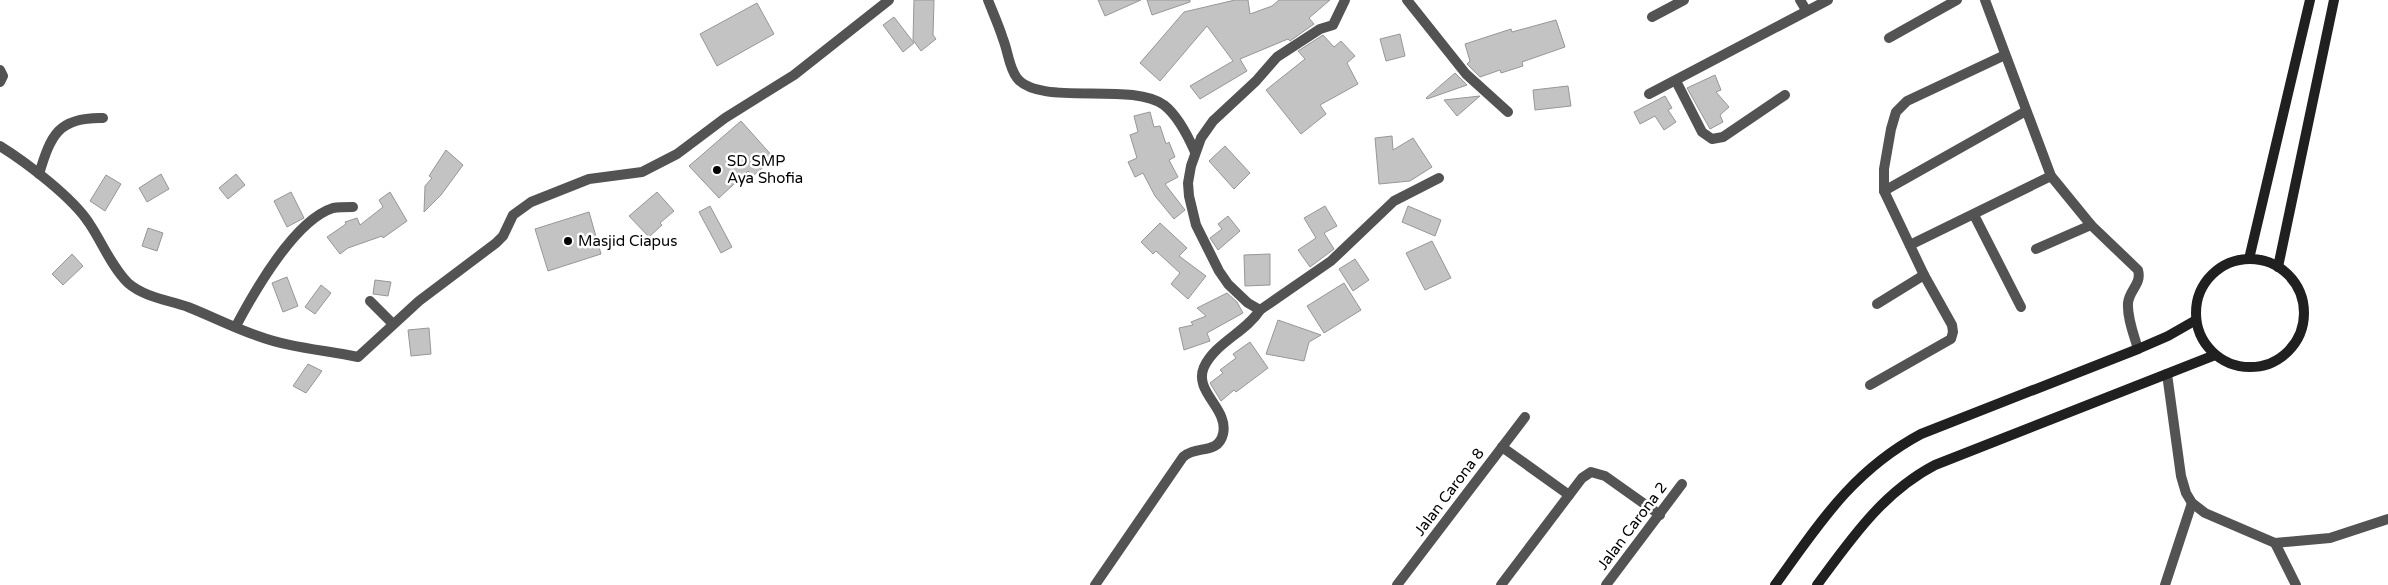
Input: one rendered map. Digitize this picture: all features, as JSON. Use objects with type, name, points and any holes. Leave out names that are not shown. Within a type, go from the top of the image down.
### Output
[{"type":"street","points":[[988,0],[1013,70],[1022,83],[1034,88],[1056,92],[1112,94],[1153,99],[1172,113],[1195,152]]},
{"type":"street","points":[[1260,310],[1238,296],[1228,284],[1219,271],[1196,225],[1191,212],[1188,183],[1195,152],[1212,121],[1256,81],[1277,57],[1320,29],[1333,24],[1345,0]]},
{"type":"street","points":[[1406,0],[1466,74],[1508,112]]},
{"type":"street","points":[[1652,17],[1684,0]]},
{"type":"street","points":[[1800,0],[1806,10]]},
{"type":"street","points":[[1649,94],[1828,0]]},
{"type":"street","points":[[1889,38],[1957,0]]},
{"type":"street","points":[[1985,0],[2051,176],[2091,225],[2138,270],[2137,284],[2128,304],[2128,313],[2138,350]]},
{"type":"street","points":[[2249,259],[2310,0]]},
{"type":"street","points":[[2278,266],[2334,0]]},
{"type":"street","points":[[0,146],[39,174],[88,222],[118,272],[129,284],[161,300],[184,306],[275,342],[358,357],[419,301],[496,244],[513,215],[531,202],[584,180],[598,177],[631,175],[655,166],[677,154],[725,118],[794,76],[884,2]]},
{"type":"street","points":[[1870,385],[1951,338],[1953,332],[1952,325],[1924,275],[1884,191],[1884,169],[1891,129],[1900,106],[2005,55]]},
{"type":"street","points":[[0,70],[3,76],[0,82]]},
{"type":"street","points":[[1676,81],[1702,132],[1712,139],[1723,137],[1785,96]]},
{"type":"street","points":[[1884,191],[2026,111]]},
{"type":"street","points":[[39,174],[53,136],[64,125],[77,120],[103,118]]},
{"type":"street","points":[[1910,245],[2051,176]]},
{"type":"street","points":[[1095,585],[1183,457],[1191,452],[1210,449],[1218,444],[1222,435],[1223,423],[1220,412],[1204,387],[1203,369],[1211,357],[1254,319],[1260,310],[1330,261],[1394,201],[1440,178]]},
{"type":"street","points":[[236,326],[268,271],[308,224],[334,208],[353,206]]},
{"type":"street","points":[[1974,214],[2021,307]]},
{"type":"street","points":[[2036,249],[2091,225]]},
{"type":"street","points":[[2249,259],[2264,261],[2278,266],[2290,276],[2299,288],[2304,303],[2301,333],[2294,346],[2283,357],[2270,364],[2256,368],[2241,367],[2227,363],[2215,355],[2205,345],[2196,320],[2198,296],[2211,275],[2234,261],[2249,259]]},
{"type":"street","points":[[1877,304],[1924,275]]},
{"type":"street","points":[[370,301],[393,324]]},
{"type":"street","points":[[1775,585],[1840,499],[1862,474],[1896,447],[1921,434],[2138,350],[2196,320]]},
{"type":"street","points":[[1816,585],[1855,533],[1886,498],[1915,476],[1935,465],[2215,355]]},
{"type":"street","points":[[2167,374],[2181,476],[2186,493],[2192,503],[2205,512],[2275,543],[2330,538],[2388,519]]},
{"type":"street","name":"Jalan Carona 8","points":[[1397,585],[1524,417]]},
{"type":"street","points":[[1502,447],[1569,495]]},
{"type":"street","points":[[1501,585],[1582,478],[1591,472],[1605,476],[1660,515]]},
{"type":"street","name":"Jalan Carona 2","points":[[1606,585],[1682,484]]},
{"type":"street","points":[[2165,585],[2192,503]]},
{"type":"street","points":[[2275,543],[2296,585]]},
{"type":"building","points":[[914,0],[934,0],[933,35],[936,39],[921,51],[913,40]]},
{"type":"building","points":[[1098,0],[1141,0],[1105,16]]},
{"type":"building","points":[[1147,0],[1190,0],[1190,2],[1152,15]]},
{"type":"building","points":[[1235,0],[1248,0],[1250,14],[1272,6],[1279,0],[1330,0],[1309,18],[1314,24],[1290,41],[1288,39],[1240,59],[1247,71],[1200,99],[1190,86],[1233,61],[1207,26],[1160,81],[1140,63],[1184,12]]},
{"type":"building","points":[[757,3],[774,34],[717,66],[700,34]]},
{"type":"building","points":[[894,17],[914,43],[903,52],[883,25]]},
{"type":"building","points":[[1556,20],[1565,47],[1522,62],[1523,66],[1501,73],[1500,70],[1480,77],[1467,64],[1470,61],[1465,44],[1511,29],[1512,32]]},
{"type":"building","points":[[1400,34],[1405,56],[1386,61],[1380,39]]},
{"type":"building","points":[[1323,35],[1334,47],[1341,41],[1355,56],[1347,63],[1358,84],[1320,105],[1326,114],[1301,134],[1266,90],[1305,59],[1298,51]]},
{"type":"building","points":[[1455,73],[1467,85],[1426,98]]},
{"type":"building","points":[[1715,75],[1721,90],[1716,92],[1729,107],[1720,115],[1723,122],[1710,129],[1687,88]]},
{"type":"building","points":[[1568,86],[1571,106],[1535,110],[1533,90]]},
{"type":"building","points":[[1480,96],[1457,116],[1444,100]]},
{"type":"building","points":[[1665,96],[1672,108],[1668,110],[1676,122],[1664,130],[1655,116],[1640,124],[1634,112]]},
{"type":"building","points":[[1150,112],[1154,127],[1160,126],[1166,144],[1169,142],[1175,157],[1169,160],[1178,177],[1165,184],[1185,210],[1174,219],[1155,196],[1143,173],[1135,177],[1128,162],[1137,158],[1130,135],[1138,132],[1134,116]]},
{"type":"building","points":[[741,121],[774,158],[753,176],[748,171],[719,198],[689,166]]},
{"type":"building","points":[[1392,136],[1393,150],[1413,138],[1432,167],[1410,181],[1379,184],[1375,138]]},
{"type":"building","points":[[1225,146],[1250,173],[1234,189],[1209,161]]},
{"type":"building","points":[[446,150],[463,165],[441,195],[424,212],[425,186],[432,178],[429,176]]},
{"type":"building","points":[[161,174],[169,189],[147,202],[139,188]]},
{"type":"building","points":[[236,174],[245,185],[228,199],[219,188]]},
{"type":"building","points":[[106,175],[121,184],[105,211],[90,201]]},
{"type":"building","points":[[291,192],[304,218],[287,227],[274,201]]},
{"type":"building","points":[[390,192],[407,221],[383,238],[382,236],[348,248],[340,254],[327,237],[346,224],[345,222],[357,218],[360,225],[383,207],[379,200]]},
{"type":"building","points":[[657,192],[674,211],[660,223],[662,225],[649,237],[629,216]]},
{"type":"building","points":[[710,206],[732,247],[721,253],[699,212]]},
{"type":"building","points":[[1325,206],[1337,226],[1324,233],[1334,249],[1310,267],[1298,250],[1316,238],[1304,218]]},
{"type":"building","points":[[1408,206],[1441,220],[1435,236],[1402,222]]},
{"type":"building","name":"Masjid Ciapus","points":[[589,212],[601,254],[548,271],[535,229]]},
{"type":"building","points":[[1228,216],[1240,231],[1218,250],[1210,238],[1222,229],[1218,224]]},
{"type":"building","points":[[1160,223],[1187,248],[1179,256],[1206,276],[1188,299],[1171,284],[1180,273],[1156,251],[1153,254],[1141,242]]},
{"type":"building","points":[[148,228],[163,233],[157,251],[142,246]]},
{"type":"building","points":[[1432,241],[1451,278],[1425,290],[1406,253]]},
{"type":"building","points":[[72,254],[83,266],[63,285],[52,274]]},
{"type":"building","points":[[1270,254],[1270,285],[1245,286],[1244,255]]},
{"type":"building","points":[[1355,259],[1369,280],[1353,291],[1339,269]]},
{"type":"building","points":[[287,277],[298,306],[283,312],[272,283]]},
{"type":"building","points":[[375,280],[391,282],[388,296],[373,294]]},
{"type":"building","points":[[1344,283],[1361,310],[1324,333],[1307,306]]},
{"type":"building","points":[[321,285],[331,293],[315,314],[305,307]]},
{"type":"building","points":[[1227,293],[1237,302],[1243,313],[1207,333],[1210,341],[1184,350],[1179,328],[1193,325],[1191,322],[1206,316],[1197,308]]},
{"type":"building","points":[[1278,320],[1321,335],[1309,342],[1304,361],[1266,354]]},
{"type":"building","points":[[429,328],[431,354],[411,356],[408,330]]},
{"type":"building","points":[[1250,342],[1268,368],[1236,392],[1234,390],[1221,401],[1210,383],[1223,373],[1220,370],[1236,358],[1233,354]]},
{"type":"building","points":[[308,364],[322,371],[306,393],[293,386]]},
{"type":"place","name":"SD SMP Aya Shofia","points":[[717,170]]},
{"type":"place","name":"Masjid Ciapus","points":[[568,241]]}]
